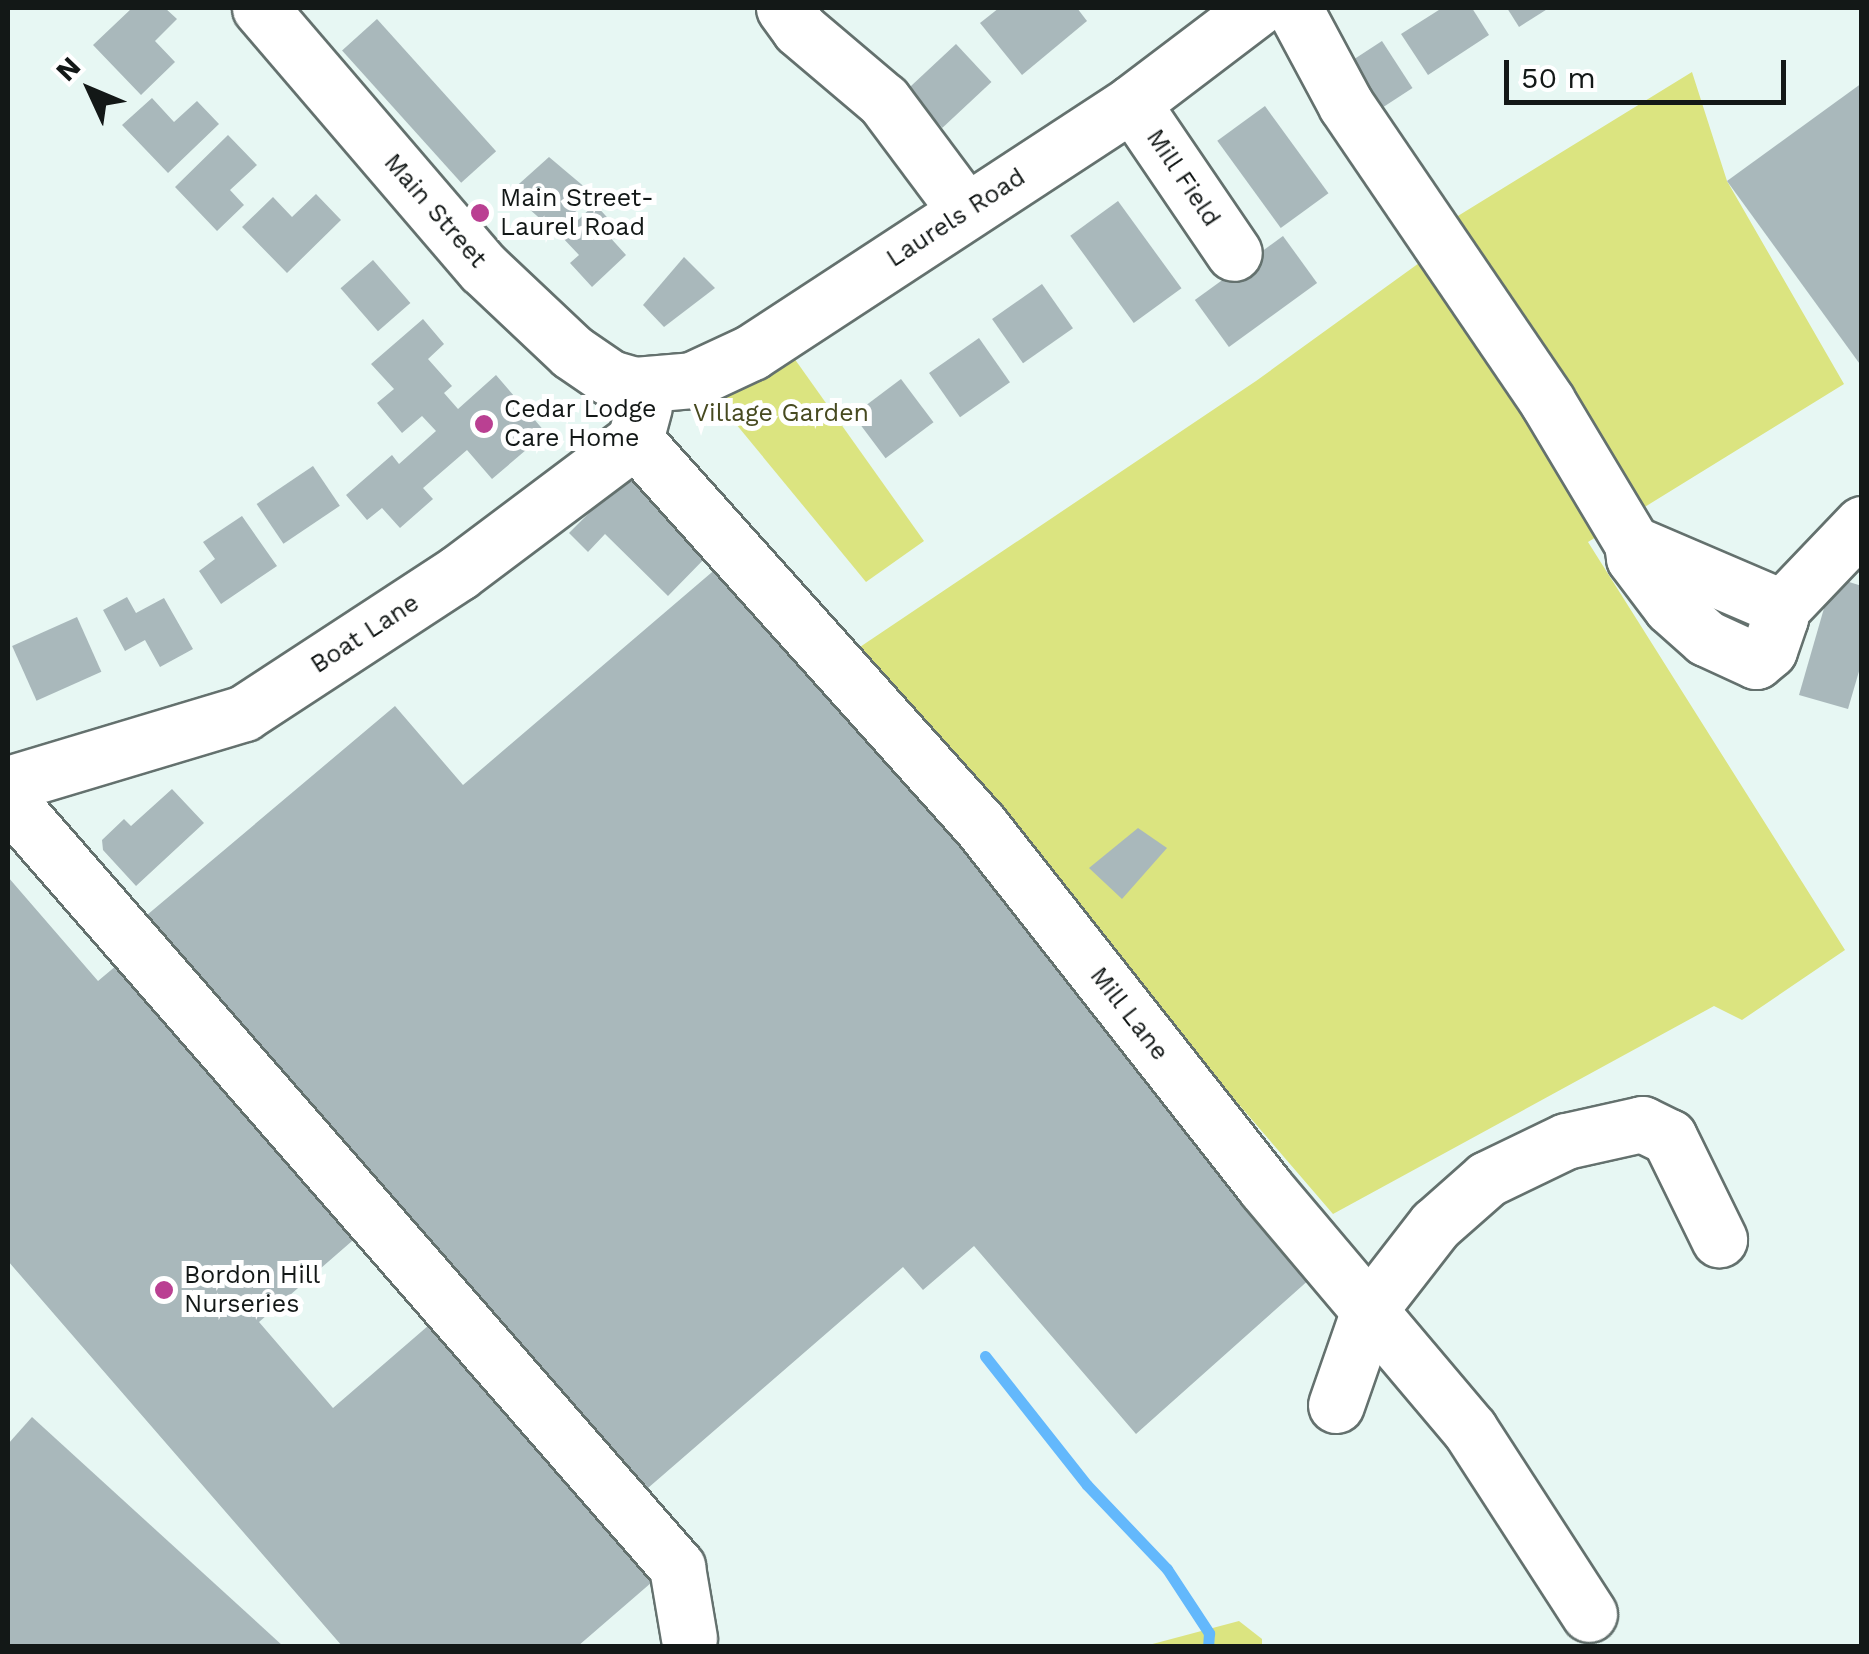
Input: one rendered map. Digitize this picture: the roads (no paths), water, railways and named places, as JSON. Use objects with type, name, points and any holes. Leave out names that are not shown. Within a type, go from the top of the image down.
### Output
[{"type":"street","name":"Main Street","points":[[260,8],[483,268],[572,352],[610,378],[635,385]]},
{"type":"street","points":[[784,8],[799,28],[884,101],[966,211]]},
{"type":"street","name":"Laurels Road","points":[[635,385],[692,380],[752,352],[1132,103],[1257,8]]},
{"type":"street","points":[[1294,8],[1321,66],[1547,401],[1632,544],[1634,558],[1671,608],[1718,645],[1756,661],[1764,657],[1778,612],[1862,524]]},
{"type":"street","name":"Mill Field","points":[[1132,103],[1234,253]]},
{"type":"street","points":[[635,385],[645,410],[635,440]]},
{"type":"street","name":"Boat Lane","points":[[8,784],[244,714],[458,573],[635,440]]},
{"type":"street","name":"Mill Lane","points":[[635,440],[981,826],[1470,1430],[1588,1614]]},
{"type":"street","points":[[8,800],[677,1567],[690,1638]]},
{"type":"street","points":[[1336,1405],[1369,1310],[1435,1225],[1487,1179],[1566,1141],[1642,1124],[1669,1137],[1718,1238]]},
{"type":"waterway","points":[[985,1356],[1087,1485],[1167,1569],[1209,1633],[1208,1646]]},
{"type":"place","name":"Main Street- Laurel Road","points":[[480,213]]},
{"type":"place","name":"Cedar Lodge Care Home","points":[[484,424]]},
{"type":"place","name":"Bordon Hill Nurseries","points":[[164,1290]]},
{"type":"park label","name":"Village Garden","points":[[781,413]]}]
